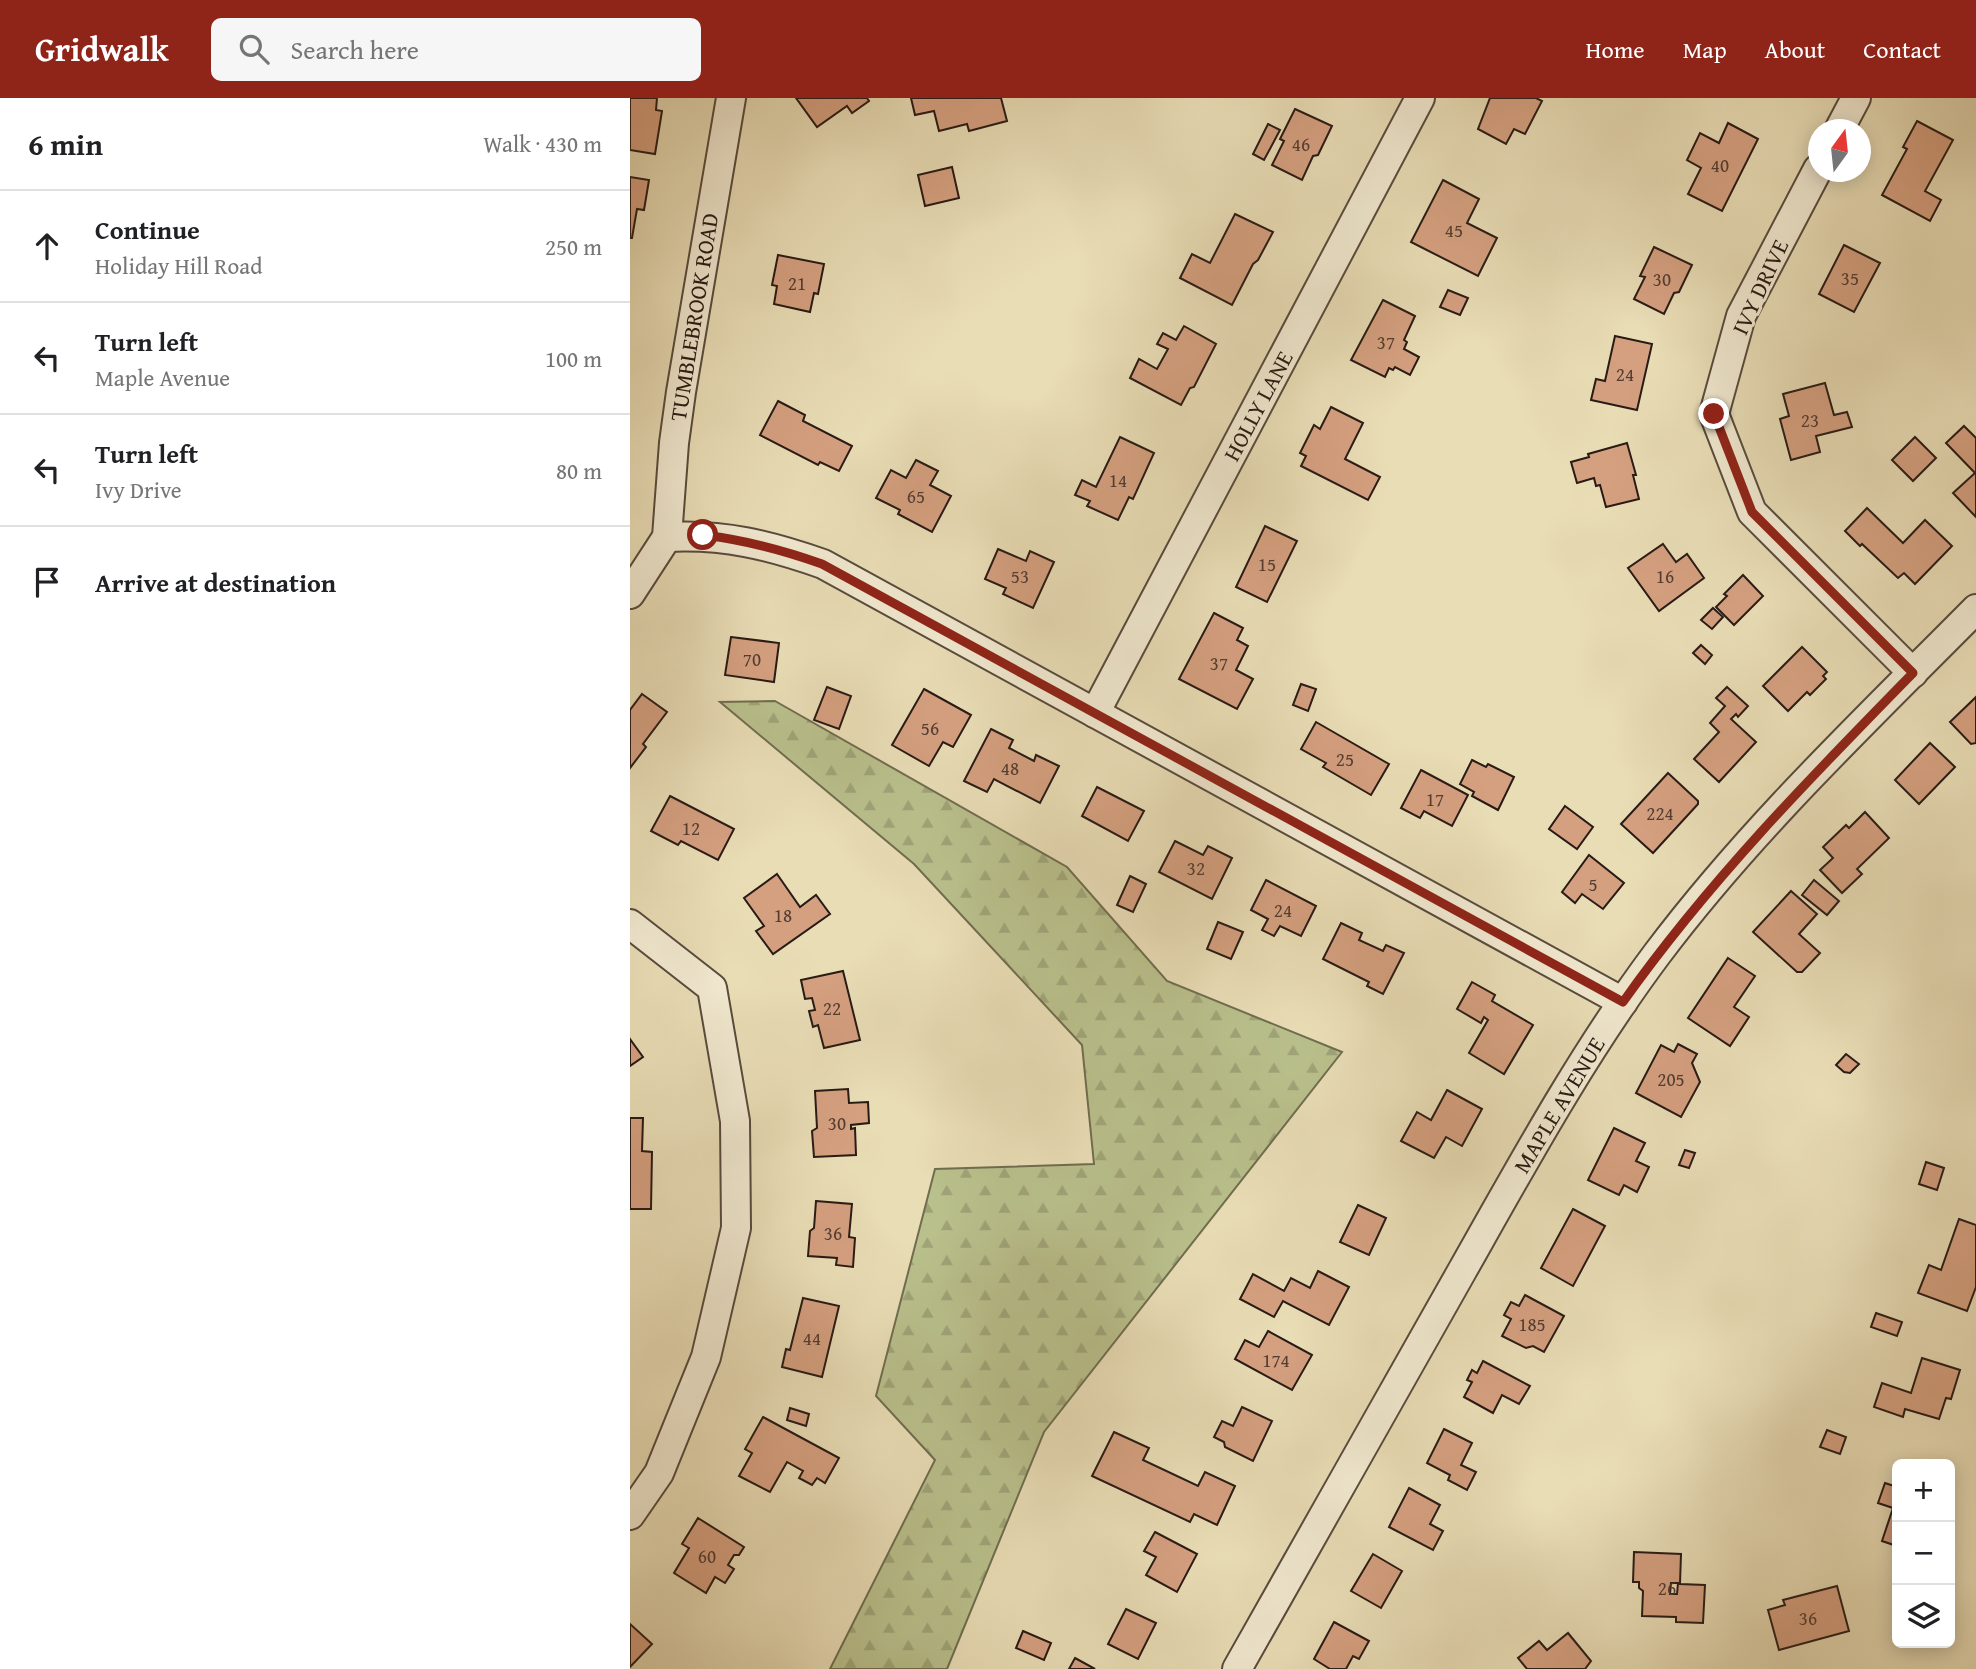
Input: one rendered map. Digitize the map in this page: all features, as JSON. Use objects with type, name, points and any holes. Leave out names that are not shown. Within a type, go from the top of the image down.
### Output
[{"type":"street","name":"TUMBLEBROOK ROAD","points":[[667,537],[681,392],[731,98]]},
{"type":"street","name":"HOLLY LANE","points":[[1095,713],[1420,98]]},
{"type":"street","points":[[1845,119],[1856,98]]},
{"type":"street","name":"IVY DRIVE","points":[[1811,182],[1741,316],[1714,414],[1752,512],[1913,673]]},
{"type":"street","points":[[630,594],[667,537],[703,535],[744,540],[822,564],[1623,1002]]},
{"type":"street","name":"MAPLE AVENUE","points":[[1237,1669],[1503,1200],[1583,1063],[1623,1002],[1682,923],[1740,854],[1976,609]]},
{"type":"street","points":[[630,924],[712,988],[735,1121],[736,1228],[706,1357],[659,1473],[630,1515]]},
{"type":"green space","points":[[775,701],[1067,867],[1167,981],[1342,1052],[1044,1432],[947,1669],[830,1669],[935,1460],[876,1396],[935,1169],[1094,1164],[1082,1045],[914,864],[720,702]]},
{"type":"building","points":[[630,98],[657,98],[656,110],[662,111],[655,154],[630,150]]},
{"type":"building","points":[[796,98],[867,98],[869,101],[852,113],[847,106],[817,127]]},
{"type":"building","points":[[911,98],[1001,98],[1007,121],[969,131],[967,124],[939,131],[934,111],[915,115]]},
{"type":"building","points":[[1490,98],[1536,98],[1542,101],[1525,134],[1514,129],[1506,144],[1478,129]]},
{"type":"building","points":[[1295,109],[1332,126],[1302,180],[1272,165],[1284,141],[1280,139]]},
{"type":"building","points":[[1917,121],[1953,140],[1925,191],[1941,200],[1930,221],[1882,195],[1907,149],[1903,147]]},
{"type":"building","points":[[1728,123],[1758,139],[1722,211],[1688,194],[1701,168],[1687,160],[1700,133],[1719,143]]},
{"type":"building","points":[[1268,124],[1280,130],[1264,160],[1253,154]]},
{"type":"building","points":[[952,167],[959,198],[925,206],[918,175]]},
{"type":"building","points":[[630,177],[649,180],[644,210],[637,209],[632,238],[630,238]]},
{"type":"building","points":[[1443,180],[1479,199],[1467,223],[1497,238],[1478,276],[1411,242]]},
{"type":"building","points":[[1235,214],[1273,232],[1232,305],[1180,278],[1192,254],[1210,263]]},
{"type":"building","points":[[1844,245],[1880,263],[1854,312],[1819,294]]},
{"type":"building","points":[[1654,247],[1692,265],[1679,292],[1674,293],[1664,314],[1634,299],[1645,277],[1640,276]]},
{"type":"building","points":[[778,255],[824,264],[818,294],[814,293],[810,312],[774,304],[777,286],[772,285]]},
{"type":"building","points":[[1448,290],[1468,298],[1460,315],[1440,307]]},
{"type":"building","points":[[1383,300],[1415,316],[1404,340],[1407,342],[1404,349],[1419,357],[1410,375],[1395,367],[1393,370],[1389,368],[1385,377],[1351,360]]},
{"type":"building","points":[[1184,326],[1216,344],[1194,387],[1190,388],[1181,405],[1130,378],[1139,359],[1157,369],[1168,349],[1157,344],[1163,333],[1176,340]]},
{"type":"building","points":[[1615,336],[1652,344],[1637,410],[1591,400],[1596,379],[1605,381]]},
{"type":"building","points":[[1825,383],[1834,415],[1847,412],[1852,427],[1816,436],[1820,452],[1791,460],[1780,419],[1789,416],[1783,394]]},
{"type":"building","points":[[778,401],[805,415],[803,421],[852,446],[839,471],[820,462],[818,465],[760,435]]},
{"type":"building","points":[[1331,407],[1363,423],[1345,459],[1380,477],[1368,500],[1301,466],[1306,456],[1300,453],[1314,425],[1320,429]]},
{"type":"building","points":[[1964,426],[1976,438],[1976,517],[1953,493],[1975,473],[1946,443]]},
{"type":"building","points":[[1120,437],[1154,453],[1133,499],[1129,497],[1118,520],[1087,506],[1090,501],[1075,495],[1082,480],[1096,487]]},
{"type":"building","points":[[1915,437],[1936,458],[1913,481],[1892,460]]},
{"type":"building","points":[[1627,443],[1639,499],[1606,507],[1600,485],[1596,486],[1594,478],[1577,483],[1571,462],[1589,457],[1588,454]]},
{"type":"building","points":[[916,460],[938,471],[930,485],[951,496],[932,532],[898,514],[900,510],[876,498],[891,470],[906,478]]},
{"type":"building","points":[[1867,508],[1903,543],[1925,520],[1952,546],[1915,584],[1904,573],[1898,578],[1845,531]]},
{"type":"building","points":[[1265,526],[1297,541],[1267,602],[1236,587]]},
{"type":"building","points":[[1663,544],[1676,562],[1687,554],[1704,578],[1659,611],[1628,568]]},
{"type":"building","points":[[998,549],[1026,561],[1030,551],[1054,562],[1033,608],[1003,594],[1006,588],[985,579]]},
{"type":"building","points":[[1743,575],[1763,596],[1734,625],[1716,607],[1727,596],[1724,594]]},
{"type":"building","points":[[1713,608],[1723,617],[1712,629],[1701,620]]},
{"type":"building","points":[[1214,613],[1243,628],[1237,640],[1248,646],[1236,670],[1253,679],[1237,709],[1179,679]]},
{"type":"building","points":[[731,637],[779,643],[774,682],[725,675]]},
{"type":"building","points":[[1701,645],[1712,655],[1705,664],[1693,653]]},
{"type":"building","points":[[1802,647],[1827,672],[1823,676],[1826,679],[1810,695],[1807,692],[1788,711],[1763,686]]},
{"type":"building","points":[[1301,684],[1316,689],[1308,711],[1293,705]]},
{"type":"building","points":[[827,687],[851,696],[839,729],[814,720]]},
{"type":"building","points":[[1727,687],[1748,706],[1738,717],[1736,714],[1731,719],[1756,742],[1719,782],[1694,759],[1719,732],[1710,723],[1725,706],[1716,698]]},
{"type":"building","points":[[924,689],[971,715],[953,747],[943,742],[929,766],[892,745]]},
{"type":"building","points":[[642,694],[667,712],[643,744],[646,747],[630,768],[630,710]]},
{"type":"building","points":[[1976,697],[1976,743],[1971,744],[1950,722]]},
{"type":"building","points":[[1316,722],[1389,764],[1371,795],[1323,767],[1326,763],[1301,749]]},
{"type":"building","points":[[991,729],[1013,740],[1009,748],[1034,761],[1036,755],[1059,766],[1040,803],[994,779],[987,792],[964,781]]},
{"type":"building","points":[[1930,743],[1955,767],[1919,804],[1895,780]]},
{"type":"building","points":[[1472,760],[1486,767],[1488,764],[1514,777],[1498,810],[1472,796],[1474,792],[1460,784]]},
{"type":"building","points":[[1421,770],[1468,795],[1452,826],[1424,811],[1420,818],[1401,808]]},
{"type":"building","points":[[1668,773],[1698,804],[1653,853],[1621,824]]},
{"type":"building","points":[[1097,787],[1144,811],[1128,841],[1082,816]]},
{"type":"building","points":[[670,796],[734,829],[718,860],[681,841],[678,845],[651,831]]},
{"type":"building","points":[[1565,806],[1593,827],[1577,849],[1549,829]]},
{"type":"building","points":[[1865,812],[1889,838],[1857,869],[1862,874],[1842,893],[1820,870],[1833,858],[1823,847],[1846,825],[1849,828]]},
{"type":"building","points":[[1175,841],[1203,855],[1208,846],[1232,858],[1212,899],[1159,872]]},
{"type":"building","points":[[1589,855],[1624,883],[1603,909],[1582,894],[1575,903],[1562,892]]},
{"type":"building","points":[[777,874],[800,907],[816,895],[830,914],[773,954],[756,931],[764,926],[744,898]]},
{"type":"building","points":[[1130,876],[1146,884],[1133,912],[1117,905]]},
{"type":"building","points":[[1266,880],[1316,906],[1301,936],[1280,926],[1274,936],[1262,930],[1268,919],[1251,910]]},
{"type":"building","points":[[1814,880],[1839,901],[1827,915],[1802,895]]},
{"type":"building","points":[[1791,891],[1817,914],[1799,934],[1820,953],[1802,972],[1797,972],[1753,932]]},
{"type":"building","points":[[1218,922],[1243,932],[1231,959],[1207,949]]},
{"type":"building","points":[[1341,923],[1362,933],[1359,940],[1383,951],[1386,945],[1404,953],[1383,994],[1367,986],[1369,982],[1323,959]]},
{"type":"building","points":[[1728,958],[1755,976],[1734,1007],[1749,1017],[1730,1046],[1688,1018]]},
{"type":"building","points":[[843,971],[860,1040],[824,1048],[818,1025],[813,1027],[809,1011],[815,1010],[812,998],[805,999],[801,980]]},
{"type":"building","points":[[1472,982],[1495,995],[1492,1001],[1533,1025],[1504,1074],[1469,1053],[1488,1020],[1484,1017],[1481,1023],[1457,1009]]},
{"type":"building","points":[[630,1039],[643,1057],[630,1066]]},
{"type":"building","points":[[1678,1044],[1697,1054],[1692,1063],[1700,1082],[1681,1117],[1636,1093],[1661,1045],[1674,1052]]},
{"type":"building","points":[[1846,1054],[1859,1064],[1850,1073],[1844,1072],[1836,1065]]},
{"type":"building","points":[[848,1089],[849,1103],[868,1102],[869,1123],[851,1125],[851,1129],[855,1128],[856,1155],[814,1157],[812,1131],[817,1128],[815,1091]]},
{"type":"building","points":[[1447,1090],[1482,1109],[1462,1146],[1446,1137],[1434,1158],[1401,1141],[1417,1112],[1431,1120]]},
{"type":"building","points":[[630,1118],[643,1118],[642,1151],[652,1152],[651,1209],[630,1209]]},
{"type":"building","points":[[1614,1128],[1645,1143],[1636,1161],[1649,1167],[1637,1192],[1624,1185],[1619,1195],[1588,1180]]},
{"type":"building","points":[[1685,1150],[1695,1153],[1689,1168],[1679,1165]]},
{"type":"building","points":[[1926,1162],[1944,1168],[1937,1190],[1919,1184]]},
{"type":"building","points":[[816,1201],[852,1204],[849,1237],[855,1238],[853,1267],[836,1265],[837,1258],[808,1256]]},
{"type":"building","points":[[1358,1205],[1386,1218],[1369,1255],[1340,1242]]},
{"type":"building","points":[[1573,1209],[1605,1226],[1573,1286],[1541,1268]]},
{"type":"building","points":[[1959,1219],[1976,1225],[1976,1287],[1967,1311],[1918,1293],[1929,1265],[1941,1270]]},
{"type":"building","points":[[1318,1271],[1349,1287],[1329,1325],[1283,1301],[1274,1317],[1240,1299],[1253,1274],[1284,1291],[1291,1278],[1310,1288]]},
{"type":"building","points":[[1525,1295],[1564,1316],[1544,1352],[1533,1346],[1526,1348],[1502,1336],[1511,1319],[1504,1315],[1511,1302],[1519,1306]]},
{"type":"building","points":[[803,1298],[839,1306],[822,1377],[782,1367],[786,1349],[790,1350]]},
{"type":"building","points":[[1876,1313],[1902,1322],[1897,1336],[1871,1327]]},
{"type":"building","points":[[1268,1331],[1312,1355],[1292,1390],[1235,1359],[1245,1340],[1259,1347]]},
{"type":"building","points":[[1922,1358],[1960,1370],[1951,1399],[1946,1398],[1939,1419],[1905,1409],[1903,1417],[1874,1407],[1882,1383],[1911,1393]]},
{"type":"building","points":[[1483,1361],[1530,1386],[1519,1404],[1502,1395],[1493,1413],[1464,1397],[1472,1382],[1467,1380],[1472,1370],[1477,1373]]},
{"type":"building","points":[[1242,1407],[1272,1421],[1253,1461],[1225,1447],[1224,1442],[1214,1437],[1222,1421],[1233,1426]]},
{"type":"building","points":[[790,1408],[809,1414],[806,1426],[787,1420]]},
{"type":"building","points":[[763,1417],[839,1458],[825,1483],[817,1478],[812,1485],[799,1478],[803,1471],[787,1462],[770,1492],[739,1476],[752,1453],[745,1449]]},
{"type":"building","points":[[1444,1429],[1472,1443],[1461,1465],[1476,1472],[1467,1490],[1448,1480],[1450,1475],[1427,1463]]},
{"type":"building","points":[[1827,1430],[1846,1437],[1840,1454],[1820,1447]]},
{"type":"building","points":[[1114,1432],[1149,1448],[1143,1460],[1198,1486],[1205,1472],[1235,1486],[1217,1525],[1194,1514],[1190,1522],[1092,1476]]},
{"type":"building","points":[[1885,1483],[1892,1485],[1892,1508],[1878,1503]]},
{"type":"building","points":[[1409,1488],[1440,1505],[1430,1524],[1443,1531],[1433,1550],[1389,1527]]},
{"type":"building","points":[[1892,1511],[1892,1544],[1882,1541]]},
{"type":"building","points":[[698,1518],[744,1547],[739,1555],[734,1555],[728,1565],[734,1569],[725,1583],[715,1577],[706,1593],[674,1573],[689,1548],[682,1544]]},
{"type":"building","points":[[1155,1532],[1197,1554],[1177,1592],[1146,1575],[1156,1557],[1144,1551]]},
{"type":"building","points":[[1634,1552],[1681,1554],[1680,1584],[1705,1585],[1703,1623],[1676,1622],[1676,1617],[1642,1616],[1643,1591],[1639,1588],[1639,1582],[1633,1582]],"holes":[[[1671,1583],[1678,1583],[1677,1594],[1670,1594]]]},
{"type":"building","points":[[1373,1554],[1402,1571],[1381,1608],[1351,1591]]},
{"type":"building","points":[[1837,1586],[1849,1631],[1779,1650],[1768,1610],[1785,1605],[1783,1600]]},
{"type":"building","points":[[1126,1609],[1156,1623],[1138,1659],[1108,1644]]},
{"type":"building","points":[[1334,1622],[1369,1641],[1359,1659],[1353,1656],[1346,1669],[1330,1669],[1314,1659]]},
{"type":"building","points":[[630,1624],[652,1644],[630,1667]]},
{"type":"building","points":[[1023,1631],[1051,1643],[1044,1660],[1016,1648]]},
{"type":"building","points":[[1568,1633],[1591,1661],[1585,1669],[1527,1669],[1518,1658],[1539,1641],[1547,1650]]},
{"type":"building","points":[[1075,1658],[1095,1669],[1069,1669]]},
{"type":"route","points":[[703,535],[744,540],[822,564],[1623,1002],[1698,902],[1748,844],[1913,673],[1752,512],[1714,414]]}]
